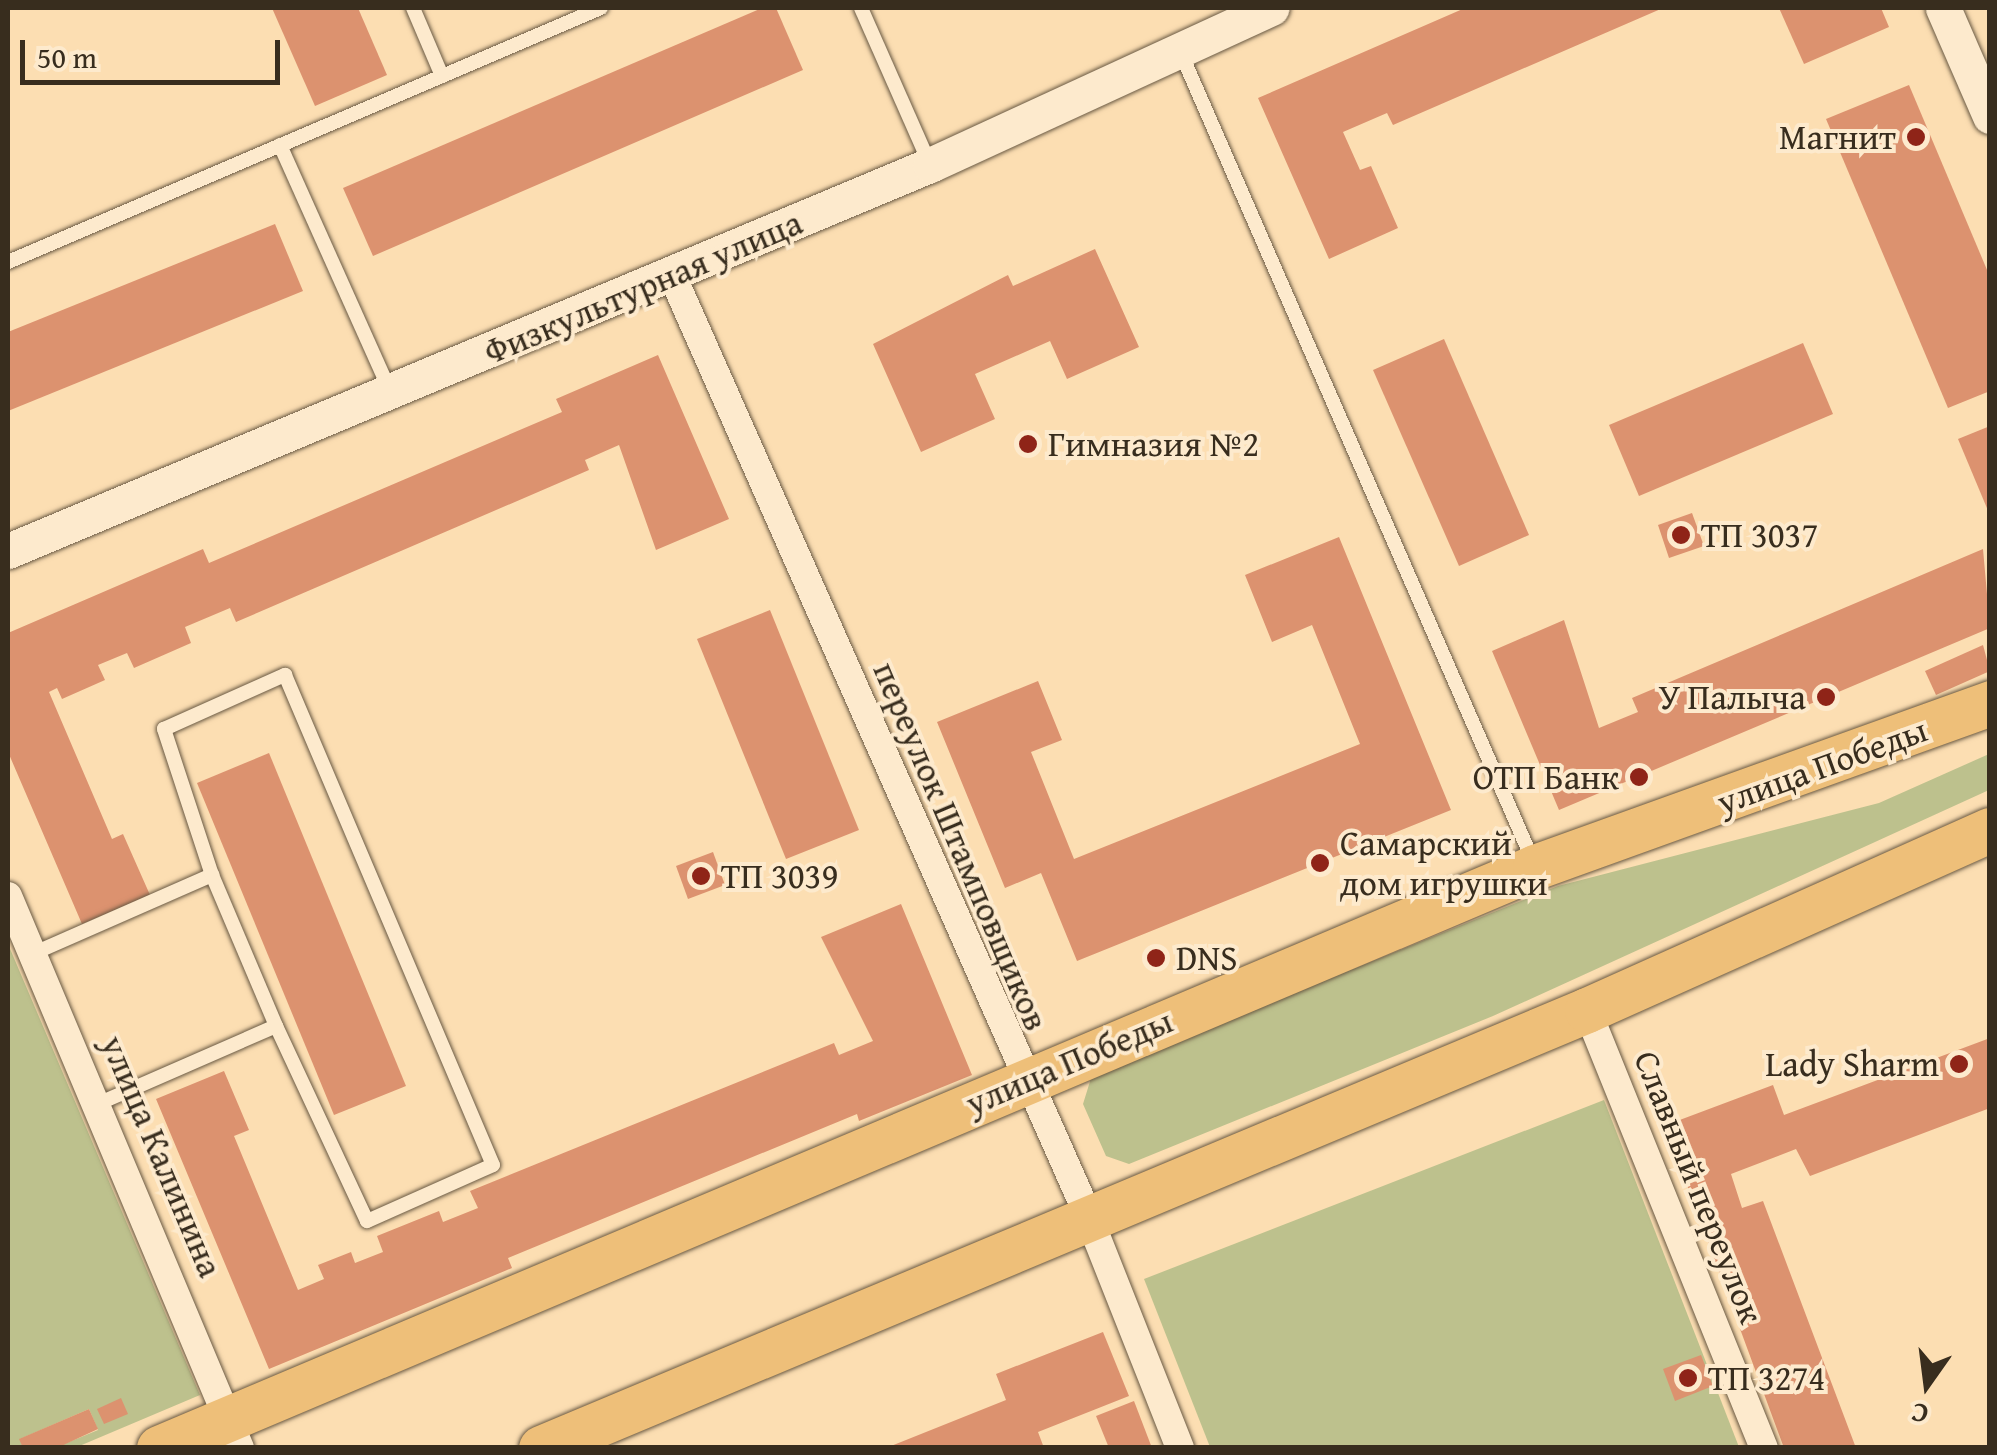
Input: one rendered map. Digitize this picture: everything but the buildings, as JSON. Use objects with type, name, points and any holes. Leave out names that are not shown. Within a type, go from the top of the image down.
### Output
[{"type":"main road","name":"улица Победы","points":[[159,1448],[235,1432],[1022,1081],[1535,866],[1990,703]]},
{"type":"main road","points":[[543,1447],[1086,1213],[1587,1010],[1990,830]]},
{"type":"street","name":"Физкультурная улица","points":[[8,550],[930,165],[1272,8]]},
{"type":"street","points":[[1943,8],[1990,116]]},
{"type":"street","name":"переулок Штамповщиков","points":[[672,274],[1022,1081],[1086,1213],[1180,1448]]},
{"type":"street","name":"улица Калинина","points":[[8,896],[100,1104],[235,1432]]},
{"type":"street","name":"Славный переулок","points":[[1587,1010],[1764,1448]]},
{"type":"lane","points":[[413,8],[442,76]]},
{"type":"lane","points":[[8,262],[602,8]]},
{"type":"lane","points":[[861,8],[930,165]]},
{"type":"lane","points":[[1178,48],[1535,866]]},
{"type":"lane","points":[[280,145],[391,393]]},
{"type":"lane","points":[[285,676],[494,1165],[367,1222],[276,1026],[212,875],[164,729],[285,676]]},
{"type":"lane","points":[[32,954],[212,875]]},
{"type":"lane","points":[[100,1104],[276,1026]]},
{"type":"green space","points":[[1989,754],[1989,790],[1493,1016],[1129,1164],[1106,1156],[1083,1104],[1092,1075],[1558,886],[1879,803]]},
{"type":"green space","points":[[8,944],[200,1395],[77,1447],[57,1447],[98,1430],[89,1409],[20,1439],[23,1447],[8,1447]]},
{"type":"green space","points":[[1604,1100],[1739,1447],[1210,1447],[1144,1279]]},
{"type":"place","name":"Магнит","points":[[1916,137]]},
{"type":"place","name":"Гимназия №2","points":[[1028,444]]},
{"type":"place","name":"ТП 3037","points":[[1681,535]]},
{"type":"place","name":"У Палыча","points":[[1826,697]]},
{"type":"place","name":"ОТП Банк","points":[[1639,777]]},
{"type":"place","name":"Самарский дом игрушки","points":[[1320,863]]},
{"type":"place","name":"ТП 3039","points":[[701,876]]},
{"type":"place","name":"DNS","points":[[1156,958]]},
{"type":"place","name":"Lady Sharm","points":[[1959,1064]]},
{"type":"place","name":"ТП 3274","points":[[1688,1378]]}]
